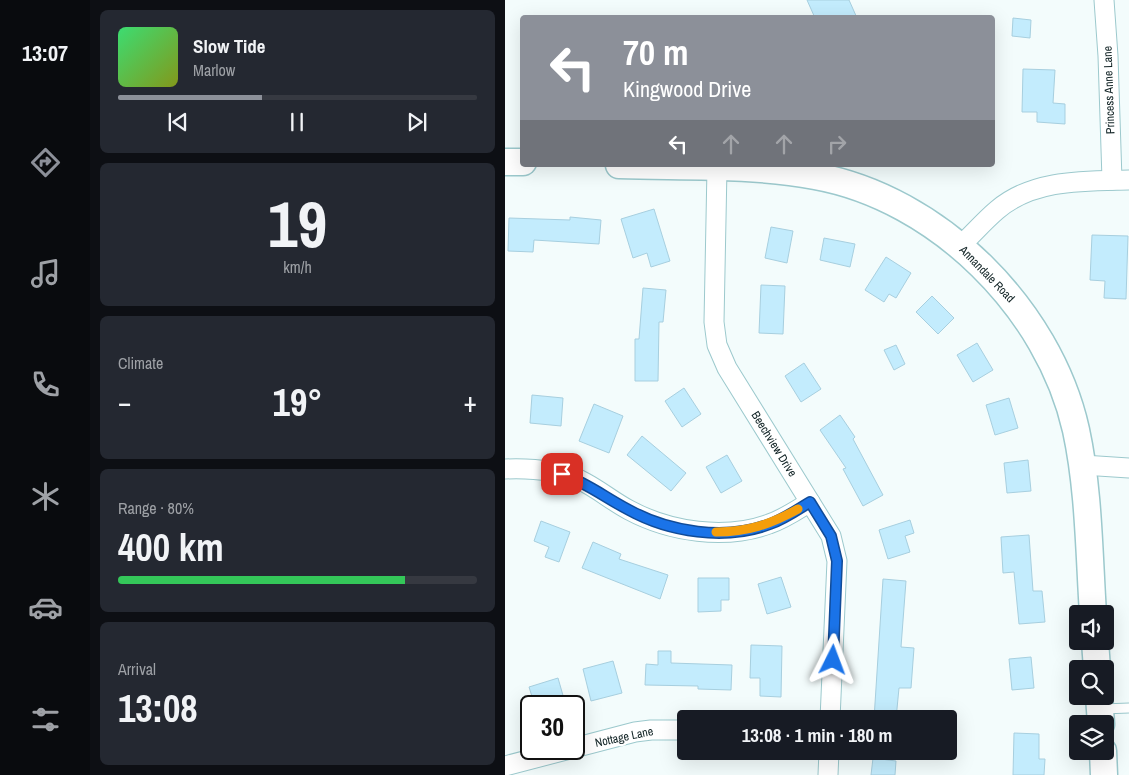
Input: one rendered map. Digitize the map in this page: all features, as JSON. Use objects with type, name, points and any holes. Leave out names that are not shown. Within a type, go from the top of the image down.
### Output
[{"type":"main road","points":[[505,162],[520,162]]},
{"type":"main road","name":"Annandale Road","points":[[684,167],[786,172],[817,176],[875,195],[906,211],[961,245],[1009,294],[1035,330],[1064,392],[1075,428],[1083,465],[1092,605]]},
{"type":"main road","points":[[1103,760],[1104,775]]},
{"type":"street","name":"Princess Anne Lane","points":[[1104,0],[1121,180]]},
{"type":"street","name":"Beechview Drive","points":[[717,168],[714,322],[717,345],[727,368],[831,536],[837,561],[830,710]]},
{"type":"street","points":[[961,245],[998,209],[1023,194],[1047,185],[1121,180]]},
{"type":"street","points":[[1083,465],[1129,468]]},
{"type":"street","points":[[505,468],[533,469],[562,474],[580,480],[629,510],[655,522],[706,532],[730,532],[768,525],[810,502]]},
{"type":"street","name":"Nottage Lane","points":[[505,766],[635,732],[677,730]]},
{"type":"street","points":[[828,775],[829,760]]},
{"type":"lane","points":[[1100,710],[1129,708]]},
{"type":"building","points":[[807,0],[849,0],[856,15],[814,15]]},
{"type":"building","points":[[1013,18],[1031,20],[1030,38],[1012,36]]},
{"type":"building","points":[[1023,69],[1055,70],[1053,103],[1065,104],[1065,124],[1037,122],[1037,112],[1022,112]]},
{"type":"building","points":[[654,209],[670,261],[651,267],[647,253],[633,258],[621,219]]},
{"type":"building","points":[[570,217],[601,220],[599,244],[534,240],[533,252],[508,251],[509,218],[570,220]]},
{"type":"building","points":[[771,227],[793,231],[787,263],[765,258]]},
{"type":"building","points":[[1092,235],[1128,236],[1126,299],[1104,298],[1105,281],[1090,280]]},
{"type":"building","points":[[824,238],[855,244],[850,267],[820,260]]},
{"type":"building","points":[[886,257],[911,273],[896,298],[889,294],[884,302],[865,290]]},
{"type":"building","points":[[761,285],[785,286],[783,334],[759,333]]},
{"type":"building","points":[[643,288],[666,290],[663,322],[659,322],[658,381],[635,381],[635,339],[639,339]]},
{"type":"building","points":[[932,296],[954,318],[938,334],[916,312]]},
{"type":"building","points":[[977,343],[993,370],[973,382],[957,355]]},
{"type":"building","points":[[896,345],[905,364],[894,370],[884,350]]},
{"type":"building","points":[[804,363],[821,389],[801,402],[785,376]]},
{"type":"building","points":[[684,388],[701,414],[682,427],[665,401]]},
{"type":"building","points":[[532,395],[563,398],[561,426],[530,423]]},
{"type":"building","points":[[1009,398],[1018,428],[995,435],[986,405]]},
{"type":"building","points":[[594,404],[623,416],[609,453],[579,441]]},
{"type":"building","points":[[840,415],[855,437],[853,439],[883,495],[863,506],[843,469],[846,468],[820,430]]},
{"type":"building","points":[[642,436],[686,473],[671,491],[627,455]]},
{"type":"building","points":[[727,455],[742,481],[721,493],[706,467]]},
{"type":"building","points":[[1028,460],[1031,491],[1007,493],[1004,463]]},
{"type":"building","points":[[910,520],[914,533],[905,536],[910,552],[888,559],[879,530]]},
{"type":"building","points":[[541,521],[570,532],[559,562],[545,557],[549,547],[534,541]]},
{"type":"building","points":[[1029,535],[1033,591],[1042,591],[1045,622],[1019,624],[1014,572],[1003,573],[1001,537]]},
{"type":"building","points":[[593,542],[621,554],[619,559],[668,575],[660,599],[582,568]]},
{"type":"building","points":[[781,577],[791,607],[767,614],[758,584]]},
{"type":"building","points":[[698,578],[729,578],[729,600],[721,600],[721,611],[698,612]]},
{"type":"building","points":[[883,579],[906,581],[901,647],[914,648],[911,688],[899,688],[897,710],[875,710]]},
{"type":"building","points":[[751,645],[782,646],[781,697],[760,696],[760,678],[750,678]]},
{"type":"building","points":[[658,651],[671,651],[671,663],[732,665],[731,690],[698,689],[698,686],[645,685],[646,664],[658,665]]},
{"type":"building","points":[[1031,657],[1034,688],[1012,690],[1009,659]]},
{"type":"building","points":[[613,661],[622,693],[591,701],[583,669]]},
{"type":"building","points":[[558,678],[563,695],[532,695],[529,687]]},
{"type":"building","points":[[1014,733],[1039,734],[1039,759],[1045,759],[1044,775],[1013,775]]},
{"type":"building","points":[[873,760],[896,761],[895,775],[871,775]]},
{"type":"slow traffic","points":[[716,532],[747,530],[768,525],[798,509]]},
{"type":"route","points":[[562,474],[580,480],[629,510],[655,522],[682,529],[706,532],[730,532],[768,525],[810,502],[831,536],[835,547],[837,561],[833,660]]}]
